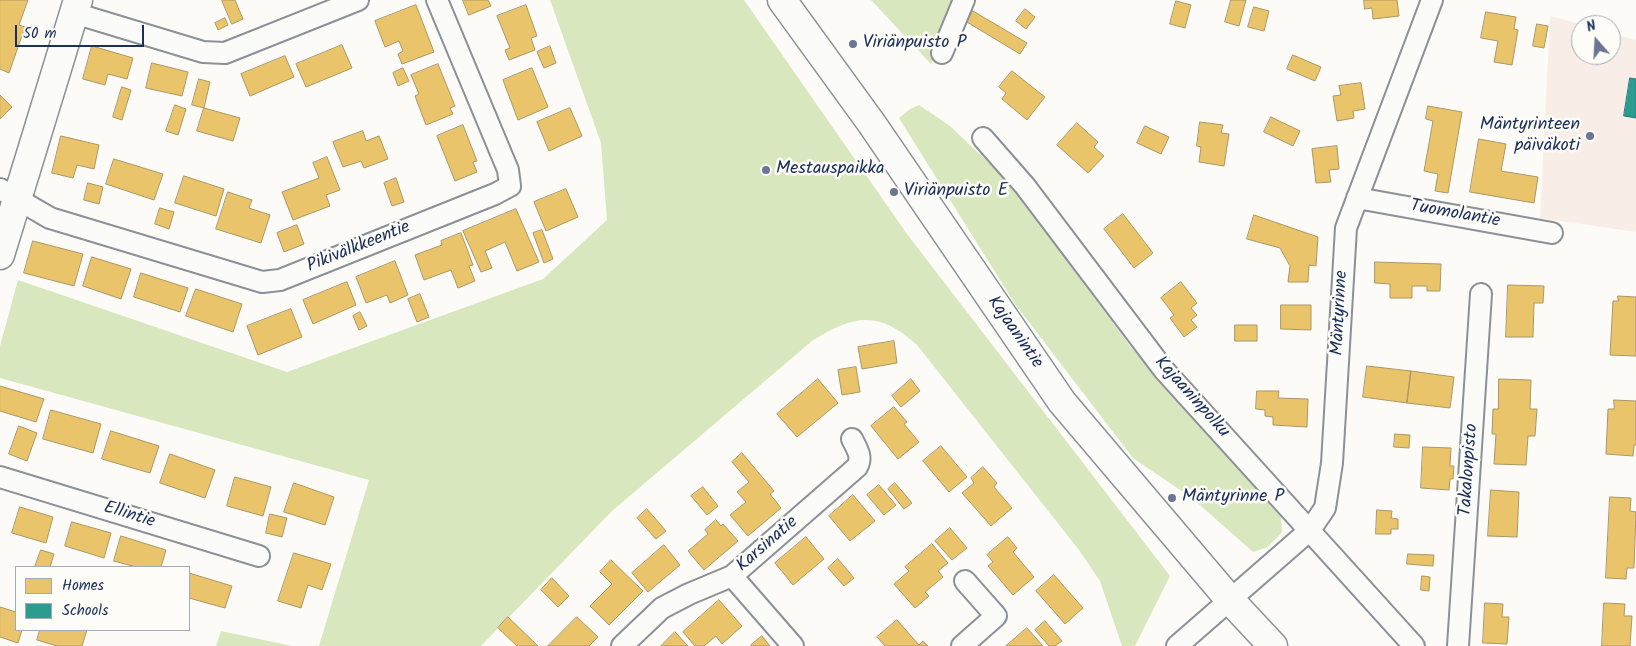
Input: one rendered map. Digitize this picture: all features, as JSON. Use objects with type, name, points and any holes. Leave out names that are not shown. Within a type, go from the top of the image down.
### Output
[{"type":"main road","name":"Kajaanintie","points":[[782,0],[872,124],[1062,402],[1230,600],[1273,646]]},
{"type":"main road","points":[[0,255],[8,194],[76,6]]},
{"type":"street","points":[[76,6],[203,52],[225,53],[358,0]]},
{"type":"street","name":"Pikivälkkeentie","points":[[8,194],[50,218],[262,282],[280,280],[495,194],[510,186],[508,170],[437,0]]},
{"type":"street","points":[[942,53],[964,0]]},
{"type":"street","name":"Mäntyrinne","points":[[1177,646],[1310,530],[1325,508],[1332,462],[1346,228],[1432,0]]},
{"type":"street","name":"Kajaaninpolku","points":[[983,138],[1025,186],[1164,370],[1414,646]]},
{"type":"street","name":"Tuomolantie","points":[[1358,198],[1552,233]]},
{"type":"street","name":"Takalonpisto","points":[[1458,646],[1481,294]]},
{"type":"street","name":"Karsinatie","points":[[622,646],[662,608],[689,594],[732,576],[857,467],[860,462],[860,455],[852,439]]},
{"type":"street","name":"Ellintie","points":[[0,477],[259,556]]},
{"type":"street","points":[[732,576],[792,646]]},
{"type":"street","points":[[962,646],[996,616],[965,581]]},
{"type":"shaded area","name":"Mäntyrinteen päiväkoti","points":[[1550,16],[1571,22],[1571,65],[1621,65],[1621,36],[1636,40],[1636,232],[1540,218]]},
{"type":"green space","points":[[550,0],[744,0],[907,234],[1170,576],[1135,646],[1122,646],[1100,581],[1079,550],[917,345],[891,326],[878,322],[854,321],[841,325],[812,341],[612,511],[481,646],[319,646],[369,480],[0,378],[0,346],[18,280],[287,372],[543,279],[607,220],[601,143]]},
{"type":"green space","points":[[871,0],[956,0],[931,64]]},
{"type":"green space","points":[[919,105],[950,126],[1008,181],[1130,346],[1281,517],[1282,532],[1268,547],[1253,552],[1192,498],[1133,458],[1015,304],[899,118],[910,109]]},
{"type":"green space","points":[[221,631],[292,646],[216,646]]},
{"type":"building: Homes","points":[[0,0],[28,0],[19,25],[25,27],[9,73],[0,69]]},
{"type":"building: Homes","points":[[222,0],[235,0],[243,19],[232,24]]},
{"type":"building: Homes","points":[[463,0],[488,0],[491,6],[469,15]]},
{"type":"building: Homes","points":[[1231,0],[1246,0],[1239,26],[1225,22]]},
{"type":"building: Homes","points":[[1364,0],[1397,0],[1399,16],[1373,19],[1372,8],[1365,9]]},
{"type":"building: Homes","points":[[1176,1],[1191,5],[1185,28],[1170,24]]},
{"type":"building: Homes","points":[[416,5],[434,52],[402,64],[398,54],[403,51],[399,41],[385,47],[375,21]]},
{"type":"building: Homes","points":[[526,5],[537,36],[531,38],[535,50],[509,60],[505,50],[510,48],[497,16]]},
{"type":"building: Homes","points":[[1254,7],[1269,11],[1264,31],[1248,27]]},
{"type":"building: Homes","points":[[1025,9],[1035,17],[1026,29],[1016,21]]},
{"type":"building: Homes","points":[[973,11],[1027,43],[1020,54],[967,22]]},
{"type":"building: Homes","points":[[1486,12],[1516,17],[1514,29],[1518,30],[1512,65],[1494,62],[1498,41],[1481,38]]},
{"type":"building: Homes","points":[[225,18],[228,25],[218,30],[215,23]]},
{"type":"building: Homes","points":[[1537,24],[1548,26],[1544,48],[1533,46]]},
{"type":"building: Homes","points":[[342,45],[352,68],[306,87],[296,64]]},
{"type":"building: Homes","points":[[92,46],[133,58],[127,79],[108,74],[105,85],[83,79]]},
{"type":"building: Homes","points":[[550,46],[556,63],[544,68],[537,52]]},
{"type":"building: Homes","points":[[1293,55],[1321,67],[1315,81],[1287,69]]},
{"type":"building: Homes","points":[[285,56],[294,77],[250,96],[241,74]]},
{"type":"building: Homes","points":[[152,63],[188,72],[182,96],[146,88]]},
{"type":"building: Homes","points":[[438,64],[455,106],[450,108],[453,114],[426,125],[415,96],[419,94],[411,75]]},
{"type":"building: Homes","points":[[403,68],[409,81],[398,86],[393,73]]},
{"type":"building: Homes","points":[[532,68],[548,107],[518,120],[503,80]]},
{"type":"building: Homes","points":[[1012,71],[1045,97],[1027,120],[1002,99],[1006,93],[999,87]]},
{"type":"building: Homes","points":[[199,79],[210,82],[204,108],[192,105]]},
{"type":"building: Homes","points":[[1361,83],[1365,109],[1353,111],[1354,118],[1337,121],[1333,96],[1341,95],[1339,86]]},
{"type":"building: Homes","points":[[122,87],[131,90],[122,120],[113,117]]},
{"type":"building: Homes","points":[[0,95],[12,107],[0,119]]},
{"type":"building: Homes","points":[[175,105],[186,109],[178,135],[166,131]]},
{"type":"building: Homes","points":[[1428,106],[1462,112],[1448,193],[1435,191],[1438,174],[1424,171],[1433,121],[1426,119]]},
{"type":"building: Homes","points":[[204,108],[240,118],[233,141],[197,131]]},
{"type":"building: Homes","points":[[570,108],[582,136],[549,151],[537,122]]},
{"type":"building: Homes","points":[[1271,117],[1300,131],[1293,146],[1264,132]]},
{"type":"building: Homes","points":[[1200,122],[1223,125],[1221,133],[1229,134],[1224,166],[1199,162],[1201,147],[1197,146]]},
{"type":"building: Homes","points":[[1077,123],[1098,142],[1094,147],[1104,156],[1088,173],[1057,145]]},
{"type":"building: Homes","points":[[463,125],[477,161],[473,162],[477,172],[455,181],[437,136]]},
{"type":"building: Homes","points":[[1145,126],[1169,137],[1161,154],[1137,143]]},
{"type":"building: Homes","points":[[363,131],[366,141],[379,136],[388,159],[364,168],[361,161],[343,167],[333,142]]},
{"type":"building: Homes","points":[[61,136],[99,145],[94,169],[77,165],[73,178],[52,173]]},
{"type":"building: Homes","points":[[1479,139],[1506,144],[1501,171],[1538,177],[1534,203],[1470,192]]},
{"type":"building: Homes","points":[[1337,146],[1339,169],[1329,170],[1331,182],[1316,183],[1312,149]]},
{"type":"building: Homes","points":[[327,157],[340,190],[326,195],[330,206],[293,220],[282,192],[319,178],[313,163]]},
{"type":"building: Homes","points":[[114,159],[163,174],[154,200],[106,184]]},
{"type":"building: Homes","points":[[184,176],[224,189],[216,216],[175,203]]},
{"type":"building: Homes","points":[[396,178],[404,202],[392,206],[384,183]]},
{"type":"building: Homes","points":[[88,183],[103,187],[99,204],[84,200]]},
{"type":"building: Homes","points":[[566,189],[578,217],[546,231],[534,202]]},
{"type":"building: Homes","points":[[228,192],[252,200],[249,208],[270,215],[261,243],[216,229]]},
{"type":"building: Homes","points":[[160,208],[174,212],[169,229],[155,224]]},
{"type":"building: Homes","points":[[516,209],[539,262],[517,271],[505,242],[485,251],[492,268],[481,272],[463,231]]},
{"type":"building: Homes","points":[[1123,214],[1153,253],[1134,268],[1104,229]]},
{"type":"building: Homes","points":[[1254,215],[1318,237],[1316,266],[1309,265],[1308,282],[1288,282],[1290,266],[1280,248],[1247,239]]},
{"type":"building: Homes","points":[[297,225],[304,244],[284,252],[277,233]]},
{"type":"building: Homes","points":[[542,230],[553,259],[544,263],[533,233]]},
{"type":"building: Homes","points":[[461,233],[473,265],[469,266],[475,281],[458,288],[451,270],[424,280],[415,255],[442,245],[441,241]]},
{"type":"building: Homes","points":[[33,241],[83,254],[74,286],[24,273]]},
{"type":"building: Homes","points":[[92,257],[131,269],[121,299],[83,286]]},
{"type":"building: Homes","points":[[395,261],[408,295],[390,303],[387,295],[366,303],[356,277]]},
{"type":"building: Homes","points":[[1375,262],[1441,264],[1440,291],[1427,291],[1427,286],[1412,286],[1412,298],[1390,298],[1390,284],[1375,283]]},
{"type":"building: Homes","points":[[141,273],[188,288],[180,312],[134,297]]},
{"type":"building: Homes","points":[[347,282],[356,305],[313,324],[303,300]]},
{"type":"building: Homes","points":[[1181,282],[1197,303],[1191,308],[1197,315],[1191,320],[1197,327],[1184,337],[1170,318],[1174,315],[1161,298]]},
{"type":"building: Homes","points":[[1508,285],[1544,286],[1543,303],[1534,303],[1533,337],[1506,337]]},
{"type":"building: Homes","points":[[196,289],[242,304],[233,332],[186,316]]},
{"type":"building: Homes","points":[[420,294],[429,317],[417,322],[408,299]]},
{"type":"building: Homes","points":[[1618,296],[1636,297],[1636,356],[1610,355],[1613,301],[1618,301]]},
{"type":"building: Homes","points":[[1281,305],[1311,305],[1311,330],[1281,329]]},
{"type":"building: Homes","points":[[291,309],[302,337],[258,355],[247,326]]},
{"type":"building: Homes","points":[[360,312],[367,326],[359,330],[353,316]]},
{"type":"building: Homes","points":[[1235,325],[1257,325],[1257,341],[1235,341]]},
{"type":"building: Homes","points":[[894,341],[897,363],[862,369],[858,347]]},
{"type":"building: Homes","points":[[1367,366],[1411,371],[1407,403],[1363,397]]},
{"type":"building: Homes","points":[[856,367],[860,392],[842,395],[838,370]]},
{"type":"building: Homes","points":[[1411,371],[1454,377],[1450,408],[1407,403]]},
{"type":"building: Homes","points":[[818,379],[838,403],[797,437],[777,414]]},
{"type":"building: Homes","points":[[911,379],[920,391],[901,407],[892,396]]},
{"type":"building: Homes","points":[[1499,379],[1531,380],[1530,409],[1537,409],[1535,436],[1528,436],[1526,465],[1494,464],[1496,434],[1492,434],[1493,409],[1498,409]]},
{"type":"building: Homes","points":[[0,386],[44,399],[36,422],[0,411]]},
{"type":"building: Homes","points":[[1257,391],[1279,391],[1278,398],[1308,399],[1307,427],[1273,425],[1273,417],[1265,416],[1265,410],[1256,409]]},
{"type":"building: Homes","points":[[1614,400],[1636,401],[1636,445],[1634,445],[1633,456],[1606,454],[1608,409],[1614,409]]},
{"type":"building: Homes","points":[[894,407],[907,422],[904,424],[919,442],[898,459],[871,426]]},
{"type":"building: Homes","points":[[51,410],[101,424],[93,453],[43,439]]},
{"type":"building: Homes","points":[[19,426],[37,433],[27,461],[9,454]]},
{"type":"building: Homes","points":[[111,431],[159,446],[150,473],[102,459]]},
{"type":"building: Homes","points":[[1395,434],[1410,435],[1409,448],[1394,447]]},
{"type":"building: Homes","points":[[941,446],[967,477],[949,492],[923,461]]},
{"type":"building: Homes","points":[[1423,447],[1451,448],[1450,466],[1454,466],[1453,479],[1450,479],[1449,490],[1421,488]]},
{"type":"building: Homes","points":[[742,453],[774,491],[770,494],[781,508],[748,536],[730,515],[746,502],[737,492],[749,482],[732,462]]},
{"type":"building: Homes","points":[[170,454],[215,470],[205,498],[160,483]]},
{"type":"building: Homes","points":[[983,467],[997,483],[994,487],[1012,508],[991,526],[962,493],[974,483],[971,478]]},
{"type":"building: Homes","points":[[235,477],[271,487],[263,516],[227,506]]},
{"type":"building: Homes","points":[[294,483],[334,497],[325,525],[284,512]]},
{"type":"building: Homes","points":[[895,483],[912,503],[904,509],[888,489]]},
{"type":"building: Homes","points":[[879,485],[896,505],[884,515],[867,495]]},
{"type":"building: Homes","points":[[703,487],[718,506],[707,515],[691,496]]},
{"type":"building: Homes","points":[[1491,490],[1519,492],[1517,537],[1488,536]]},
{"type":"building: Homes","points":[[853,495],[875,521],[850,541],[829,516]]},
{"type":"building: Homes","points":[[1610,497],[1631,498],[1630,511],[1636,512],[1634,568],[1627,568],[1626,579],[1606,578]]},
{"type":"building: Homes","points":[[20,507],[53,517],[46,543],[12,533]]},
{"type":"building: Homes","points":[[647,509],[666,531],[656,539],[637,518]]},
{"type":"building: Homes","points":[[1377,510],[1392,511],[1391,518],[1398,519],[1398,529],[1391,529],[1391,534],[1376,534]]},
{"type":"building: Homes","points":[[270,514],[287,518],[282,537],[266,533]]},
{"type":"building: Homes","points":[[716,520],[721,526],[723,524],[738,541],[704,570],[688,551],[708,534],[705,530]]},
{"type":"building: Homes","points":[[72,522],[111,533],[104,558],[65,546]]},
{"type":"building: Homes","points":[[950,528],[967,548],[952,560],[935,541]]},
{"type":"building: Homes","points":[[121,536],[166,550],[161,566],[132,566],[114,561]]},
{"type":"building: Homes","points":[[806,537],[824,559],[793,585],[775,563]]},
{"type":"building: Homes","points":[[1008,537],[1017,548],[1013,552],[1034,577],[1013,595],[988,566],[993,562],[987,555]]},
{"type":"building: Homes","points":[[932,544],[948,563],[938,571],[943,577],[925,592],[929,596],[915,608],[894,584],[909,571],[905,567]]},
{"type":"building: Homes","points":[[664,545],[680,565],[648,592],[632,573]]},
{"type":"building: Homes","points":[[41,550],[54,554],[50,566],[35,566]]},
{"type":"building: Homes","points":[[294,553],[331,564],[322,590],[308,585],[301,608],[278,601]]},
{"type":"building: Homes","points":[[1408,554],[1434,555],[1433,566],[1407,564]]},
{"type":"building: Homes","points":[[838,559],[854,578],[844,586],[828,568]]},
{"type":"building: Homes","points":[[611,560],[643,591],[609,625],[590,606],[612,584],[600,572]]},
{"type":"building: Homes","points":[[190,573],[232,586],[225,608],[190,598]]},
{"type":"building: Homes","points":[[1054,575],[1083,608],[1065,624],[1036,591]]},
{"type":"building: Homes","points":[[1422,576],[1430,577],[1429,591],[1421,590]]},
{"type":"building: Homes","points":[[552,578],[569,596],[558,607],[541,590]]},
{"type":"building: Homes","points":[[719,600],[742,626],[722,644],[716,636],[704,646],[695,646],[683,632]]},
{"type":"building: Homes","points":[[1485,603],[1503,604],[1502,617],[1509,617],[1507,644],[1483,643]]},
{"type":"building: Homes","points":[[1604,603],[1625,604],[1624,616],[1632,616],[1630,646],[1602,646]]},
{"type":"building: Homes","points":[[0,607],[15,612],[15,631],[22,631],[18,643],[0,637]]},
{"type":"building: Homes","points":[[508,617],[538,646],[517,646],[498,628]]},
{"type":"building: Homes","points":[[577,617],[598,637],[589,646],[548,646]]},
{"type":"building: Homes","points":[[897,620],[919,645],[923,641],[928,646],[885,646],[877,637]]},
{"type":"building: Homes","points":[[1045,621],[1062,641],[1055,646],[1049,646],[1035,630]]},
{"type":"building: Homes","points":[[1027,628],[1043,646],[1006,646]]},
{"type":"building: Homes","points":[[40,631],[87,631],[82,646],[57,646],[37,640]]},
{"type":"building: Homes","points":[[675,632],[688,646],[661,646]]},
{"type":"building: Homes","points":[[762,636],[770,646],[751,646],[751,645]]},
{"type":"building: Schools","points":[[1630,78],[1636,79],[1636,118],[1624,116]]},
{"type":"place","name":"Viriänpuisto P","points":[[853,44]]},
{"type":"place","name":"Mäntyrinteen päiväkoti","points":[[1590,136]]},
{"type":"place","name":"Mestauspaikka","points":[[766,170]]},
{"type":"place","name":"Viriänpuisto E","points":[[894,192]]},
{"type":"place","name":"Mäntyrinne P","points":[[1172,498]]}]
